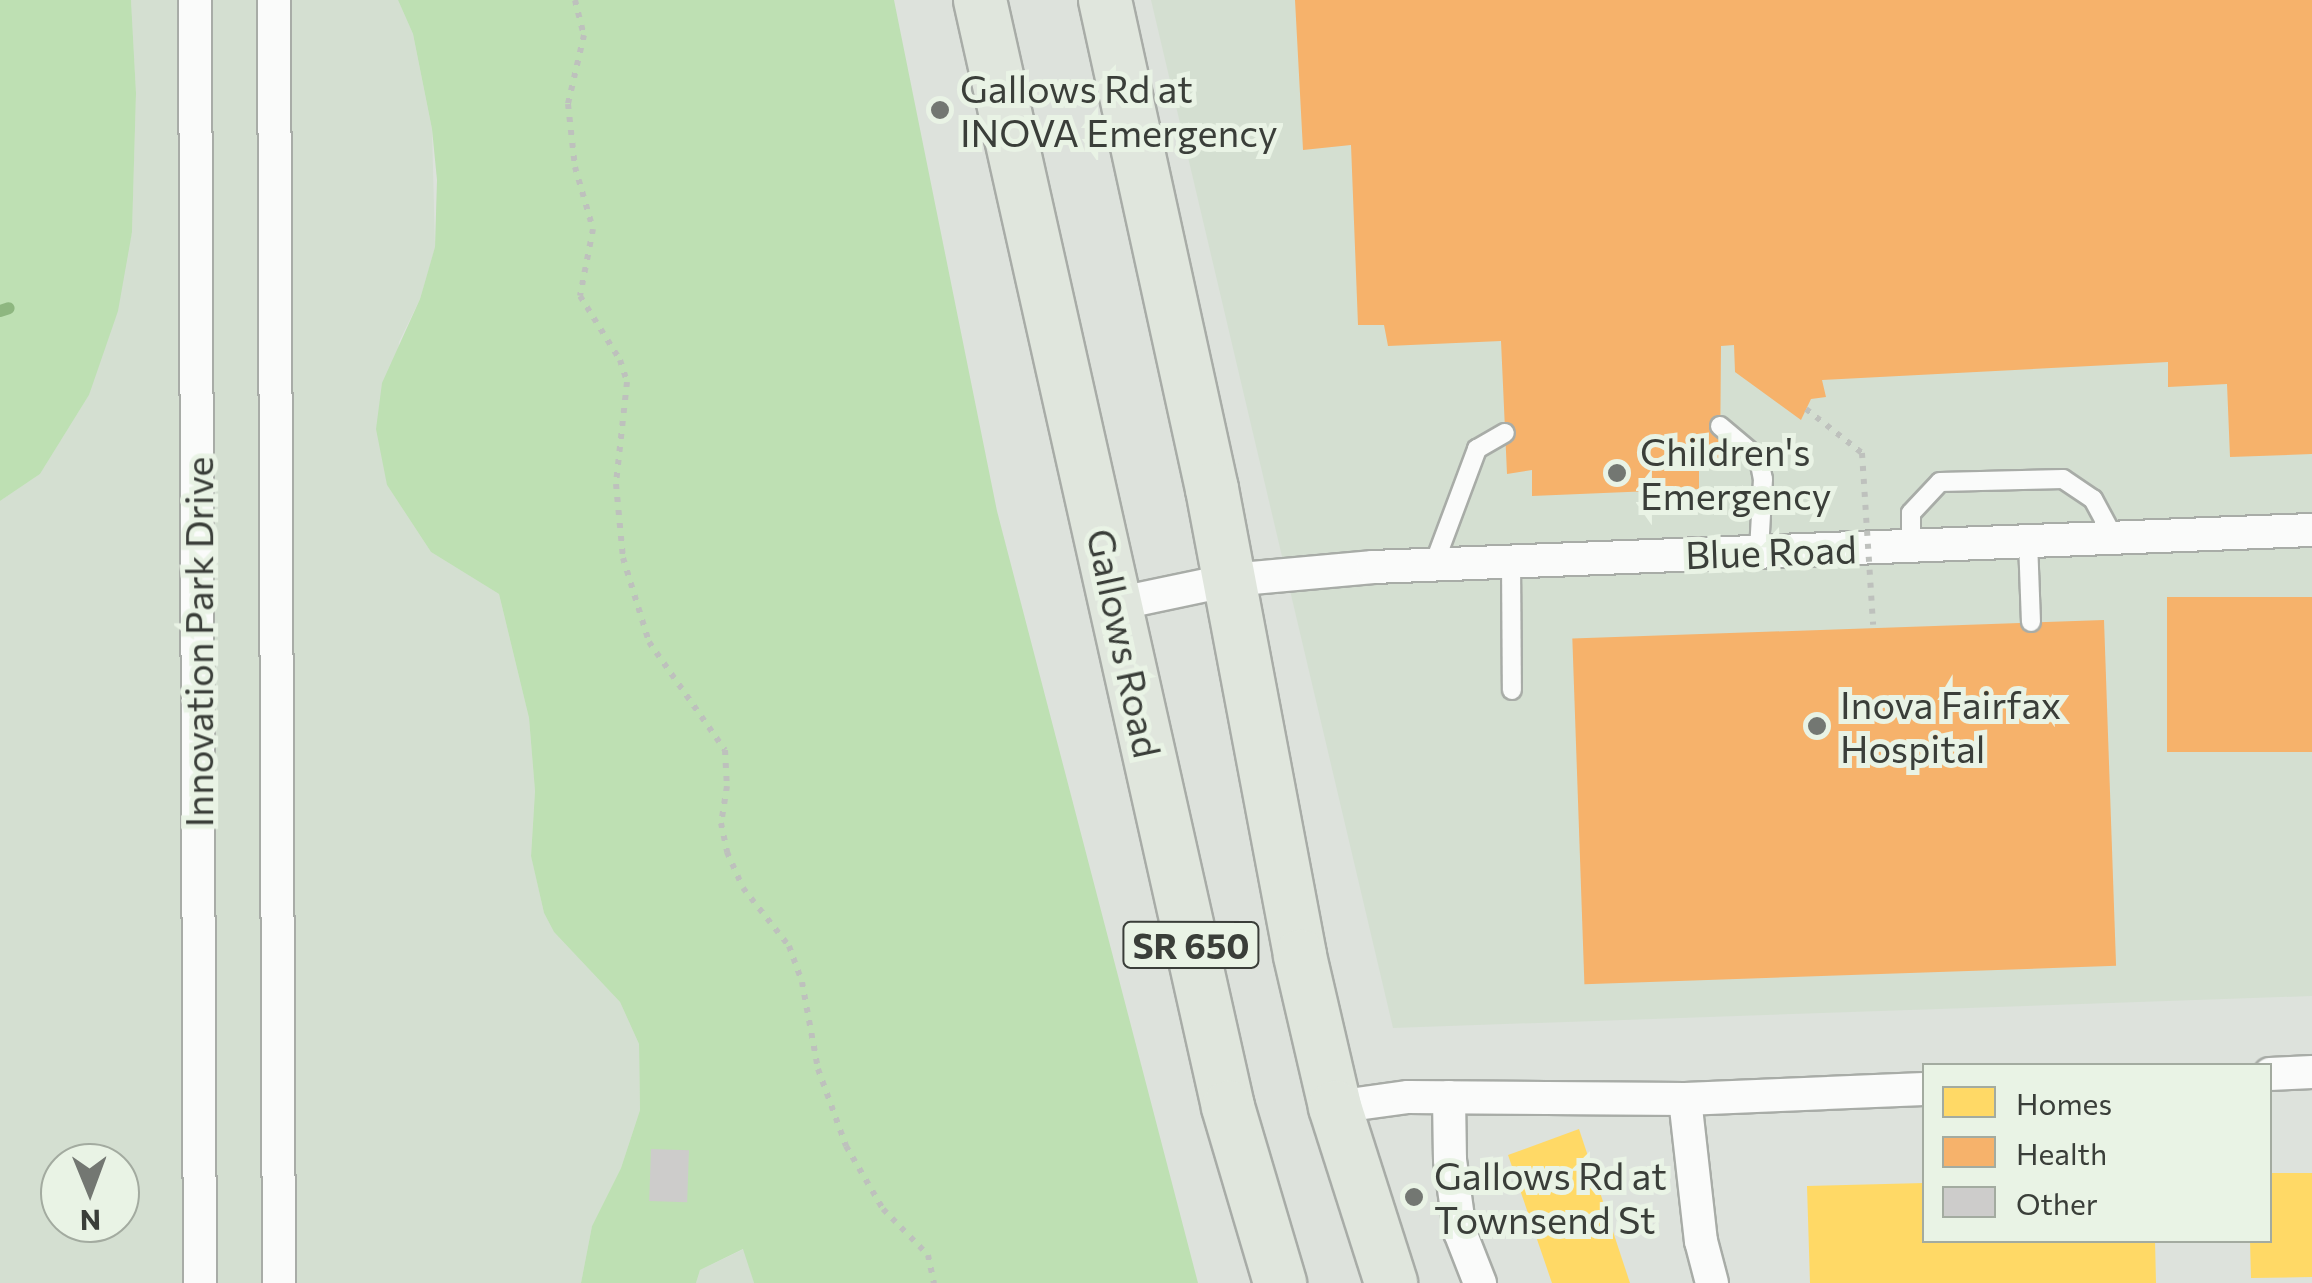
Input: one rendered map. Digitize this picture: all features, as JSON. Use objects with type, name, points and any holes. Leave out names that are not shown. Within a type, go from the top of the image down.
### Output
[{"type":"main road","name":"Gallows Road","points":[[980,0],[1228,1107],[1280,1283]]},
{"type":"main road","name":"SR 650","points":[[1104,0],[1230,580],[1300,956],[1335,1107],[1391,1283]]},
{"type":"street","name":"Innovation Park Drive","points":[[195,0],[200,1283]]},
{"type":"street","name":"Innovation Park Drive","points":[[274,0],[279,1283]]},
{"type":"street","name":"Blue Road","points":[[1116,604],[1230,580],[1434,564],[2312,530]]},
{"type":"street","points":[[2272,1074],[2312,1072]]},
{"type":"street","points":[[1335,1107],[1408,1097],[1685,1099],[1922,1089]]},
{"type":"street","points":[[1449,1097],[1450,1160],[1460,1232],[1480,1283]]},
{"type":"street","points":[[1685,1099],[1701,1241],[1712,1283]]},
{"type":"lane","points":[[1720,426],[1759,460],[1763,479],[1759,551]]},
{"type":"lane","points":[[1434,564],[1477,449],[1505,433]]},
{"type":"lane","points":[[1911,546],[1911,513],[1940,482],[2063,480],[2093,499],[2114,538]]},
{"type":"lane","points":[[2028,541],[2031,622]]},
{"type":"lane","points":[[1511,560],[1512,690]]},
{"type":"path","points":[[575,0],[584,35],[568,104],[574,167],[592,229],[580,296],[620,360],[627,382],[616,484],[623,558],[649,642],[724,750],[727,786],[722,824],[727,852],[743,888],[789,946],[802,982],[818,1070],[846,1146],[883,1208],[928,1255],[934,1283]]},
{"type":"path","points":[[1806,409],[1862,454],[1873,625]]},
{"type":"shaded area","points":[[131,0],[398,0],[413,34],[432,129],[435,248],[420,299],[399,342],[387,485],[431,552],[499,594],[529,718],[535,791],[531,855],[544,913],[554,932],[620,1002],[639,1044],[640,1110],[621,1168],[592,1226],[581,1283],[0,1283],[0,501],[40,474],[89,395],[132,232],[136,93]]},
{"type":"shaded area","name":"Inova Fairfax Hospital","points":[[1151,0],[2312,0],[2312,996],[1393,1028]]},
{"type":"shaded area","points":[[744,1249],[754,1283],[696,1283],[700,1270]]},
{"type":"green space","points":[[0,0],[131,0],[136,93],[132,232],[118,311],[89,395],[40,474],[0,501]]},
{"type":"green space","points":[[398,0],[894,0],[997,511],[1198,1283],[754,1283],[743,1249],[700,1270],[696,1283],[581,1283],[592,1226],[621,1168],[640,1110],[639,1044],[620,1002],[554,932],[544,913],[531,856],[535,791],[529,718],[499,594],[431,552],[387,485],[376,429],[382,383],[420,299],[435,247],[437,180],[432,129],[413,34]]},
{"type":"building: Homes","points":[[1579,1129],[1630,1283],[1552,1283],[1508,1155]]},
{"type":"building: Homes","points":[[2272,1173],[2312,1173],[2312,1277],[2251,1278],[2250,1243],[2272,1243]]},
{"type":"building: Homes","points":[[1922,1183],[1922,1243],[2155,1243],[2156,1283],[1810,1283],[1807,1186]]},
{"type":"building: Health","points":[[1295,0],[2312,0],[2312,454],[2230,457],[2227,384],[2168,387],[2168,362],[1822,380],[1826,397],[1811,399],[1801,420],[1735,372],[1734,345],[1721,346],[1720,464],[1699,464],[1699,489],[1532,496],[1532,470],[1507,474],[1501,341],[1388,346],[1384,325],[1358,325],[1351,145],[1303,150]]},
{"type":"building: Health","points":[[2167,597],[2312,597],[2312,752],[2167,752]]},
{"type":"building: Health","points":[[2104,620],[2116,966],[1584,984],[1572,639]]},
{"type":"building: Other","points":[[651,1149],[689,1150],[687,1202],[649,1201]]},
{"type":"waterway","points":[[0,311],[9,308]]},
{"type":"place","name":"Gallows Rd at INOVA Emergency","points":[[940,110]]},
{"type":"place","name":"Children's Emergency","points":[[1617,473]]},
{"type":"place","name":"Inova Fairfax Hospital","points":[[1817,726]]},
{"type":"place","name":"Gallows Rd at Townsend St","points":[[1414,1197]]}]
